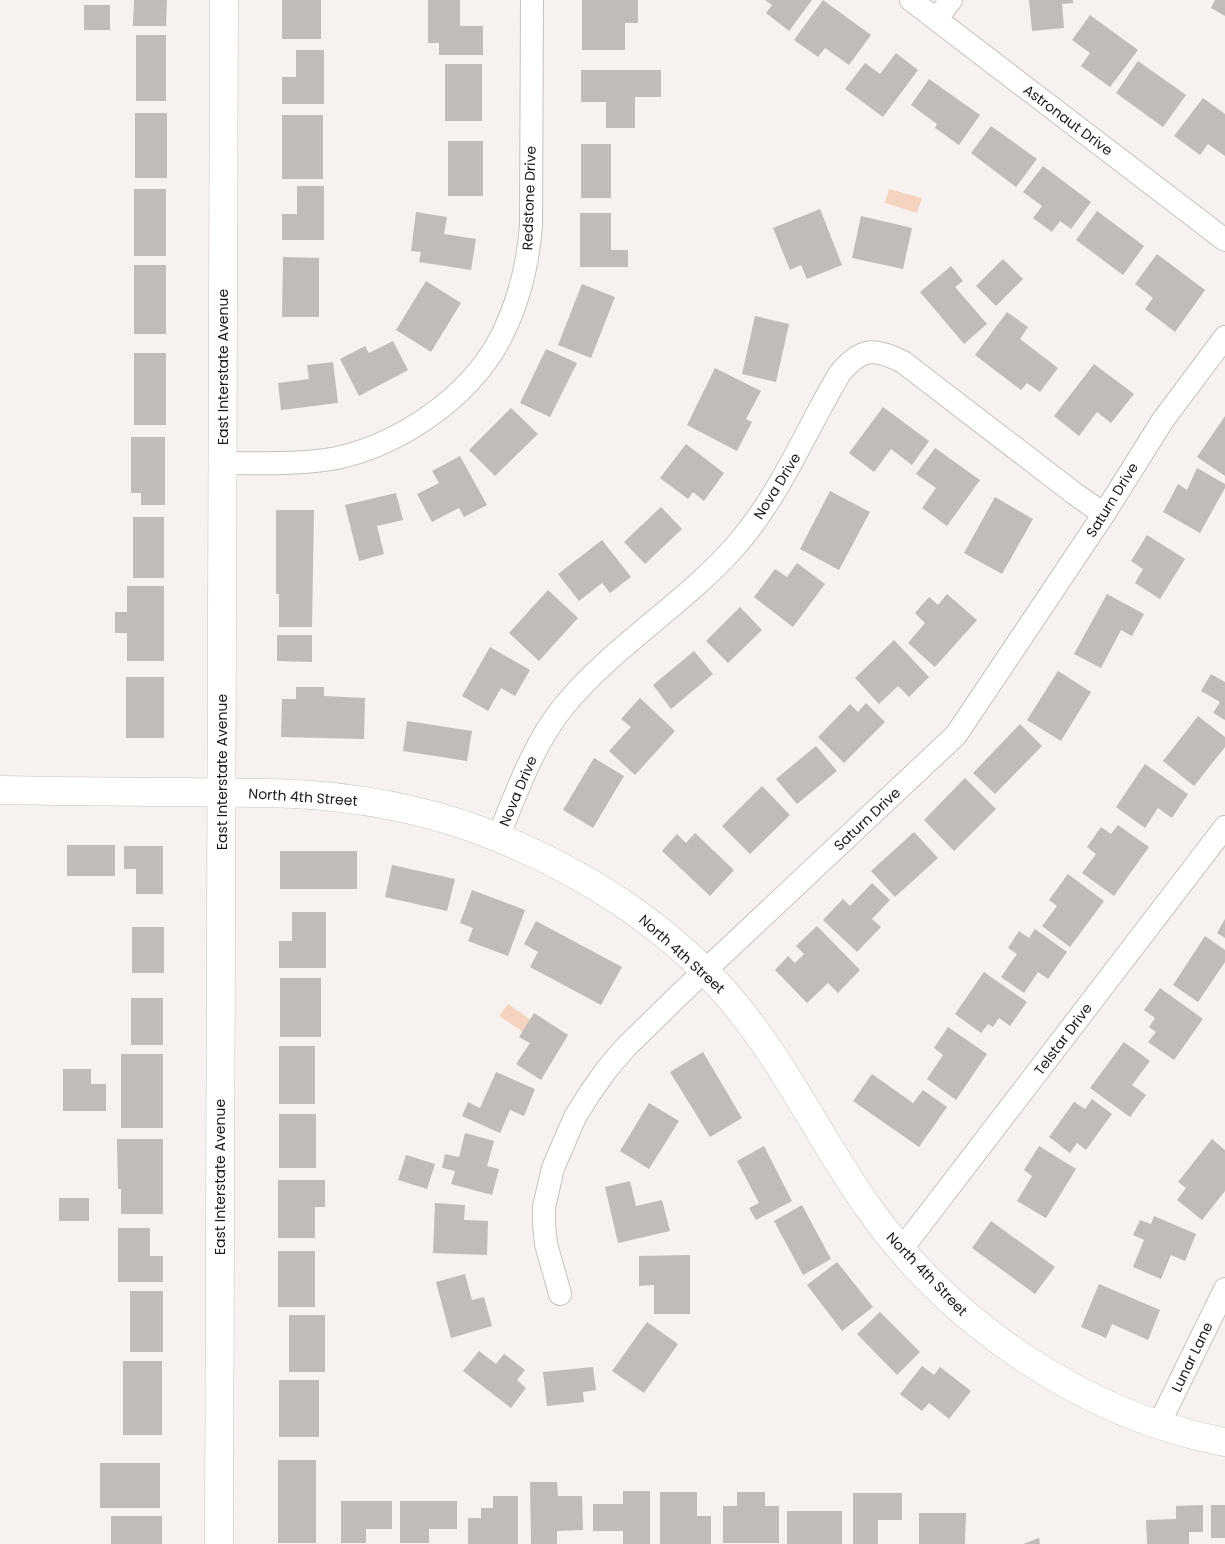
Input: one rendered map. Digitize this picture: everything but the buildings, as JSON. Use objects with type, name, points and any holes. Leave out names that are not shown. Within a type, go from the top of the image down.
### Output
[{"type":"street","name":"East Interstate Avenue","points":[[219,1544],[224,0]]},
{"type":"street","name":"Redstone Drive","points":[[223,463],[310,462],[363,451],[386,442],[431,415],[450,399],[469,381],[498,342],[520,292],[529,246],[531,225],[532,0]]},
{"type":"street","name":"Astronaut Drive","points":[[911,0],[1225,240]]},
{"type":"street","points":[[936,19],[951,0]]},
{"type":"street","name":"Saturn Drive","points":[[560,1294],[552,1269],[544,1224],[547,1189],[552,1168],[563,1140],[590,1093],[625,1048],[704,971],[956,735],[1104,514],[1164,420],[1225,337]]},
{"type":"street","name":"Nova Drive","points":[[498,837],[534,752],[547,729],[563,707],[600,668],[705,577],[739,542],[786,475],[840,373],[850,361],[862,353],[876,352],[891,356],[902,362],[1104,514]]},
{"type":"street","name":"North 4th Street","points":[[0,790],[222,792],[311,795],[370,802],[441,817],[498,837],[534,853],[595,885],[654,927],[727,994],[779,1063],[852,1183],[883,1228],[941,1292],[1007,1347],[1039,1368],[1079,1390],[1159,1424],[1225,1442]]},
{"type":"street","name":"Telstar Drive","points":[[901,1250],[1225,827]]},
{"type":"street","name":"Lunar Lane","points":[[1159,1424],[1225,1289]]},
{"type":"shaded area","points":[[889,189],[922,198],[917,213],[885,203]]},
{"type":"shaded area","points":[[508,1004],[531,1020],[523,1032],[499,1016]]}]
